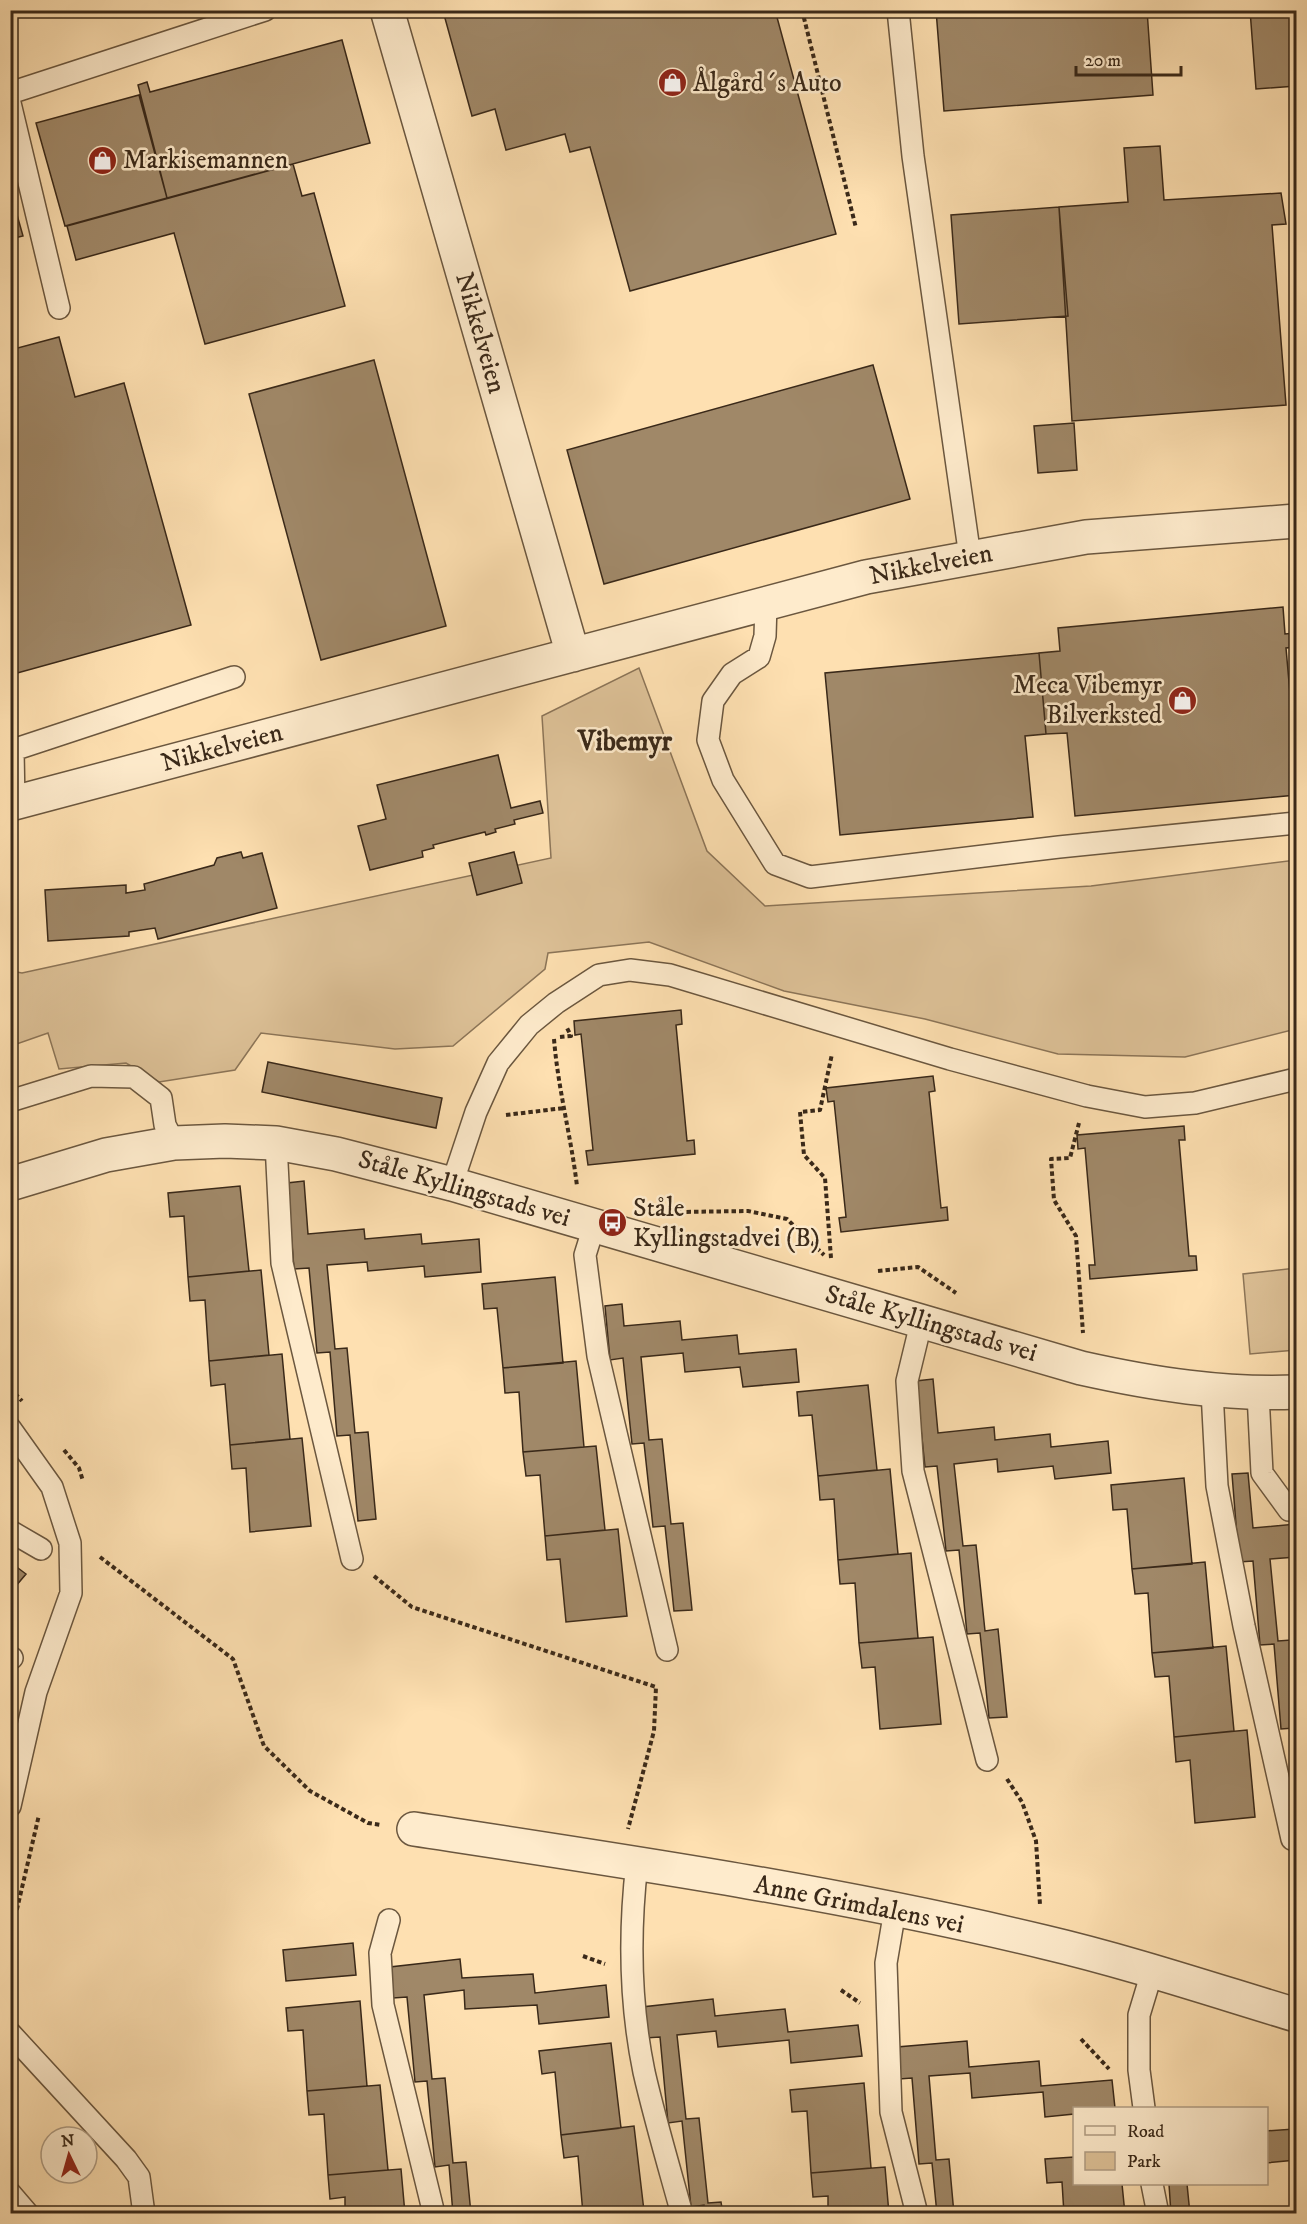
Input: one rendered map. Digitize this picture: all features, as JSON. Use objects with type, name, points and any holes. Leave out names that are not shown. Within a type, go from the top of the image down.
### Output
[{"type":"street","name":"Nikkelveien","points":[[387,10],[573,655]]},
{"type":"street","name":"Nikkelveien","points":[[12,804],[866,577],[1086,537],[1296,521]]},
{"type":"street","name":"Ståle Kyllingstads vei","points":[[10,1184],[34,1174],[106,1155],[174,1143],[225,1141],[276,1143],[336,1154],[453,1184],[810,1290],[922,1319],[1081,1368],[1144,1382],[1212,1391],[1258,1394],[1296,1392]]},
{"type":"street","name":"Anne Grimdalens vei","points":[[414,1829],[628,1862],[895,1910],[1030,1939],[1296,2015]]},
{"type":"lane","points":[[10,93],[265,10]]},
{"type":"lane","points":[[898,10],[913,156],[970,557]]},
{"type":"lane","points":[[10,103],[59,308]]},
{"type":"lane","points":[[766,604],[765,636],[759,657],[732,674],[713,701],[708,740],[723,780],[775,864],[810,877],[968,857],[1296,823]]},
{"type":"lane","points":[[12,804],[13,750],[234,677]]},
{"type":"lane","points":[[453,1184],[476,1112],[498,1063],[529,1025],[556,1003],[599,975],[630,970],[670,975],[838,1023],[950,1059],[1087,1096],[1144,1107],[1195,1103],[1296,1079]]},
{"type":"lane","points":[[10,1101],[91,1077],[134,1077],[161,1098],[165,1125],[174,1143]]},
{"type":"lane","points":[[276,1143],[282,1263],[352,1559]]},
{"type":"lane","points":[[594,1226],[585,1255],[598,1356],[667,1650]]},
{"type":"lane","points":[[922,1319],[907,1381],[913,1471],[987,1760]]},
{"type":"lane","points":[[1212,1391],[1217,1486],[1244,1626],[1292,1839]]},
{"type":"lane","points":[[1258,1394],[1262,1473],[1289,1510],[1296,1509]]},
{"type":"lane","points":[[10,1428],[52,1487],[70,1543],[71,1593],[36,1692],[10,1806]]},
{"type":"lane","points":[[10,1531],[41,1549]]},
{"type":"lane","points":[[628,1862],[632,1975],[644,2071],[682,2214]]},
{"type":"lane","points":[[895,1910],[886,1963],[891,2112],[917,2214]]},
{"type":"lane","points":[[389,1920],[380,1953],[383,2005],[434,2214]]},
{"type":"lane","points":[[1144,2107],[1139,2070],[1139,2015],[1152,1972]]},
{"type":"lane","points":[[10,2033],[126,2159],[139,2177],[144,2214]]},
{"type":"lane","points":[[1152,2185],[1158,2214]]},
{"type":"lane","points":[[10,2193],[28,2214]]},
{"type":"path","points":[[802,10],[856,228]]},
{"type":"path","points":[[668,1209],[679,1212],[748,1211],[787,1219],[832,1263],[825,1178],[804,1155],[800,1112],[820,1110],[838,1023]]},
{"type":"path","points":[[571,1036],[554,1038],[558,1082],[571,1133],[577,1195]]},
{"type":"path","points":[[1084,1341],[1076,1236],[1054,1200],[1051,1159],[1070,1158],[1087,1096]]},
{"type":"path","points":[[476,1112],[494,1116],[564,1108]]},
{"type":"path","points":[[1296,1116],[1293,1117],[1296,1163]]},
{"type":"path","points":[[577,1186],[588,1189]]},
{"type":"path","points":[[877,1271],[918,1267],[953,1292],[964,1295]]},
{"type":"path","points":[[1072,1328],[1094,1335]]},
{"type":"path","points":[[100,1557],[233,1659],[264,1746],[310,1791],[368,1823],[414,1829]]},
{"type":"path","points":[[352,1559],[412,1607],[656,1687],[654,1731],[628,1862]]},
{"type":"path","points":[[987,1760],[1001,1770],[1022,1802],[1036,1841],[1041,1900],[1030,1939]]},
{"type":"path","points":[[1081,2039],[1110,2070]]},
{"type":"green space","points":[[639,668],[707,851],[765,906],[1091,886],[1296,860],[1296,1029],[1185,1057],[1058,1054],[925,1019],[784,991],[649,942],[548,953],[545,969],[453,1046],[395,1049],[261,1033],[235,1070],[159,1082],[126,1063],[59,1069],[48,1033],[11,1046],[11,971],[22,973],[551,858],[542,716]]},
{"type":"green space","points":[[1296,1268],[1296,1350],[1250,1354],[1243,1274]]},
{"type":"building","points":[[775,10],[836,234],[630,291],[590,147],[570,152],[565,134],[506,150],[495,109],[472,116],[443,11]]},
{"type":"building","points":[[936,10],[1147,10],[1153,95],[944,111]]},
{"type":"building","points":[[1250,10],[1296,10],[1296,86],[1256,89]]},
{"type":"building","points":[[342,40],[370,143],[167,198],[138,85],[147,82],[150,92]]},
{"type":"building","name":"Markisemannen","points":[[139,95],[167,198],[65,226],[36,123]]},
{"type":"building","points":[[1160,146],[1164,200],[1281,193],[1286,224],[1272,225],[1286,405],[1072,421],[1059,207],[1128,202],[1124,148]]},
{"type":"building","points":[[293,164],[302,196],[314,193],[345,306],[205,344],[174,233],[76,260],[67,226]]},
{"type":"building","points":[[10,190],[23,236],[10,239]]},
{"type":"building","points":[[1059,207],[1068,316],[959,324],[951,215]]},
{"type":"building","points":[[59,337],[75,397],[124,383],[191,625],[10,675],[10,350]]},
{"type":"building","points":[[374,360],[446,626],[321,660],[249,394]]},
{"type":"building","points":[[873,365],[910,499],[604,584],[567,450]]},
{"type":"building","points":[[1074,423],[1077,470],[1038,473],[1034,426]]},
{"type":"building","points":[[1283,607],[1285,634],[1296,633],[1296,647],[1286,648],[1296,762],[1296,795],[1075,816],[1067,733],[1046,734],[1039,653],[1060,651],[1058,628]]},
{"type":"building","points":[[1039,653],[1046,734],[1025,736],[1033,817],[840,835],[825,673]]},
{"type":"building","points":[[498,755],[511,808],[540,801],[543,813],[514,820],[515,824],[495,829],[496,832],[486,835],[485,832],[433,845],[434,848],[422,851],[423,857],[370,870],[358,826],[386,819],[377,785]]},
{"type":"building","points":[[241,852],[243,858],[262,853],[277,908],[158,939],[155,928],[129,932],[129,936],[48,941],[45,890],[126,885],[126,893],[145,890],[144,884],[214,865],[217,858]]},
{"type":"building","points":[[514,852],[522,883],[477,895],[469,863]]},
{"type":"building","points":[[681,1010],[682,1024],[676,1025],[687,1141],[694,1140],[695,1154],[588,1165],[586,1151],[593,1150],[581,1034],[575,1035],[574,1021]]},
{"type":"building","points":[[268,1062],[442,1098],[436,1128],[262,1092]]},
{"type":"building","points":[[933,1076],[935,1091],[929,1092],[941,1208],[947,1207],[948,1220],[841,1232],[839,1218],[846,1217],[834,1101],[828,1102],[826,1088]]},
{"type":"building","points":[[1184,1126],[1185,1140],[1179,1140],[1189,1256],[1196,1256],[1197,1270],[1090,1279],[1089,1265],[1095,1265],[1085,1148],[1078,1149],[1077,1135]]},
{"type":"building","points":[[304,1181],[308,1234],[364,1229],[365,1239],[421,1234],[422,1244],[479,1239],[481,1272],[425,1277],[424,1266],[368,1271],[367,1262],[327,1265],[335,1349],[347,1348],[355,1433],[368,1432],[376,1519],[358,1521],[350,1435],[337,1436],[330,1352],[317,1353],[309,1268],[294,1269],[287,1183]]},
{"type":"building","points":[[240,1186],[249,1271],[188,1277],[184,1216],[170,1217],[168,1193]]},
{"type":"building","points":[[261,1270],[269,1355],[209,1361],[205,1300],[190,1301],[188,1277]]},
{"type":"building","points":[[555,1277],[563,1363],[503,1368],[497,1308],[484,1309],[482,1284]]},
{"type":"building","points":[[622,1304],[624,1326],[680,1321],[682,1340],[737,1335],[739,1354],[796,1349],[799,1382],[743,1387],[740,1367],[685,1372],[683,1353],[641,1357],[649,1440],[662,1439],[671,1524],[683,1523],[692,1610],[674,1611],[665,1526],[653,1527],[644,1443],[632,1444],[623,1358],[610,1360],[605,1306]]},
{"type":"building","points":[[282,1354],[290,1439],[230,1445],[225,1384],[211,1386],[209,1361]]},
{"type":"building","points":[[576,1361],[584,1447],[523,1452],[519,1392],[505,1393],[503,1368]]},
{"type":"building","points":[[933,1379],[938,1433],[994,1427],[995,1440],[1050,1434],[1051,1447],[1108,1441],[1111,1473],[1055,1479],[1053,1466],[998,1472],[997,1459],[954,1464],[963,1546],[976,1545],[985,1631],[998,1629],[1007,1717],[989,1718],[980,1633],[967,1634],[959,1550],[946,1551],[937,1466],[925,1467],[916,1381]]},
{"type":"building","points":[[868,1385],[877,1470],[818,1476],[812,1415],[799,1416],[797,1392]]},
{"type":"building","points":[[302,1438],[311,1526],[250,1532],[246,1468],[232,1469],[230,1445]]},
{"type":"building","points":[[596,1446],[605,1530],[545,1536],[540,1475],[526,1476],[523,1452]]},
{"type":"building","points":[[890,1469],[898,1554],[838,1560],[834,1499],[820,1500],[818,1476]]},
{"type":"building","points":[[1248,1473],[1253,1528],[1296,1524],[1296,1557],[1270,1559],[1278,1641],[1291,1640],[1296,1701],[1296,1753],[1294,1728],[1281,1729],[1274,1644],[1260,1645],[1253,1561],[1239,1562],[1232,1474]]},
{"type":"building","points":[[1184,1478],[1192,1564],[1132,1569],[1127,1509],[1113,1510],[1111,1485]]},
{"type":"building","points":[[618,1529],[627,1616],[566,1622],[560,1559],[547,1560],[545,1536]]},
{"type":"building","points":[[911,1553],[918,1638],[859,1643],[855,1583],[840,1584],[838,1560]]},
{"type":"building","points":[[10,1562],[26,1574],[10,1593]]},
{"type":"building","points":[[1205,1562],[1213,1648],[1152,1653],[1148,1593],[1135,1594],[1132,1569]]},
{"type":"building","points":[[933,1637],[941,1724],[880,1729],[875,1667],[862,1668],[859,1643]]},
{"type":"building","points":[[1226,1646],[1234,1731],[1174,1737],[1169,1676],[1155,1677],[1152,1653]]},
{"type":"building","points":[[1247,1730],[1255,1817],[1195,1823],[1190,1760],[1176,1762],[1174,1737]]},
{"type":"building","points":[[353,1943],[356,1975],[286,1981],[283,1950]]},
{"type":"building","points":[[460,1959],[462,1978],[533,1974],[535,1993],[606,1985],[609,2017],[539,2024],[537,2005],[465,2009],[464,1990],[424,1995],[432,2079],[445,2078],[453,2163],[466,2162],[471,2214],[453,2214],[449,2165],[435,2167],[427,2081],[415,2082],[407,1997],[393,1998],[390,1967]]},
{"type":"building","points":[[713,1999],[715,2016],[785,2009],[788,2032],[858,2025],[862,2056],[791,2063],[789,2040],[718,2047],[716,2031],[677,2035],[686,2119],[699,2118],[708,2203],[721,2202],[723,2214],[705,2214],[704,2205],[691,2207],[682,2121],[668,2123],[660,2037],[645,2038],[642,2007]]},
{"type":"building","points":[[360,2001],[367,2086],[307,2091],[303,2030],[288,2031],[286,2008]]},
{"type":"building","points":[[967,2041],[969,2067],[1039,2061],[1041,2086],[1112,2080],[1115,2107],[1073,2107],[1073,2114],[1045,2117],[1043,2092],[972,2098],[970,2073],[929,2076],[936,2160],[949,2159],[954,2214],[937,2214],[932,2163],[919,2164],[912,2078],[899,2079],[897,2047]]},
{"type":"building","points":[[611,2043],[621,2128],[561,2135],[555,2072],[542,2074],[539,2051]]},
{"type":"building","points":[[864,2083],[871,2168],[811,2173],[807,2111],[792,2112],[790,2090]]},
{"type":"building","points":[[380,2085],[388,2170],[328,2175],[324,2114],[309,2115],[307,2091]]},
{"type":"building","points":[[634,2126],[644,2211],[583,2214],[578,2156],[564,2158],[561,2135]]},
{"type":"building","points":[[1294,2129],[1296,2160],[1268,2163],[1268,2131]]},
{"type":"building","points":[[1073,2157],[1073,2185],[1122,2185],[1125,2214],[1064,2214],[1062,2182],[1047,2183],[1045,2159]]},
{"type":"building","points":[[885,2167],[889,2214],[828,2214],[828,2196],[813,2197],[811,2173]]},
{"type":"building","points":[[401,2169],[405,2214],[345,2214],[345,2197],[330,2199],[328,2175]]},
{"type":"building","points":[[1169,2185],[1187,2185],[1190,2214],[1171,2214]]},
{"type":"place","name":"Ålgård´s Auto","points":[[672,83]]},
{"type":"place","name":"Markisemannen","points":[[102,160]]},
{"type":"place","name":"Meca Vibemyr Bilverksted","points":[[1183,700]]},
{"type":"place","name":"Ståle Kyllingstadvei (B)","points":[[612,1223]]},
{"type":"district","name":"Vibemyr","points":[[625,741]]}]
